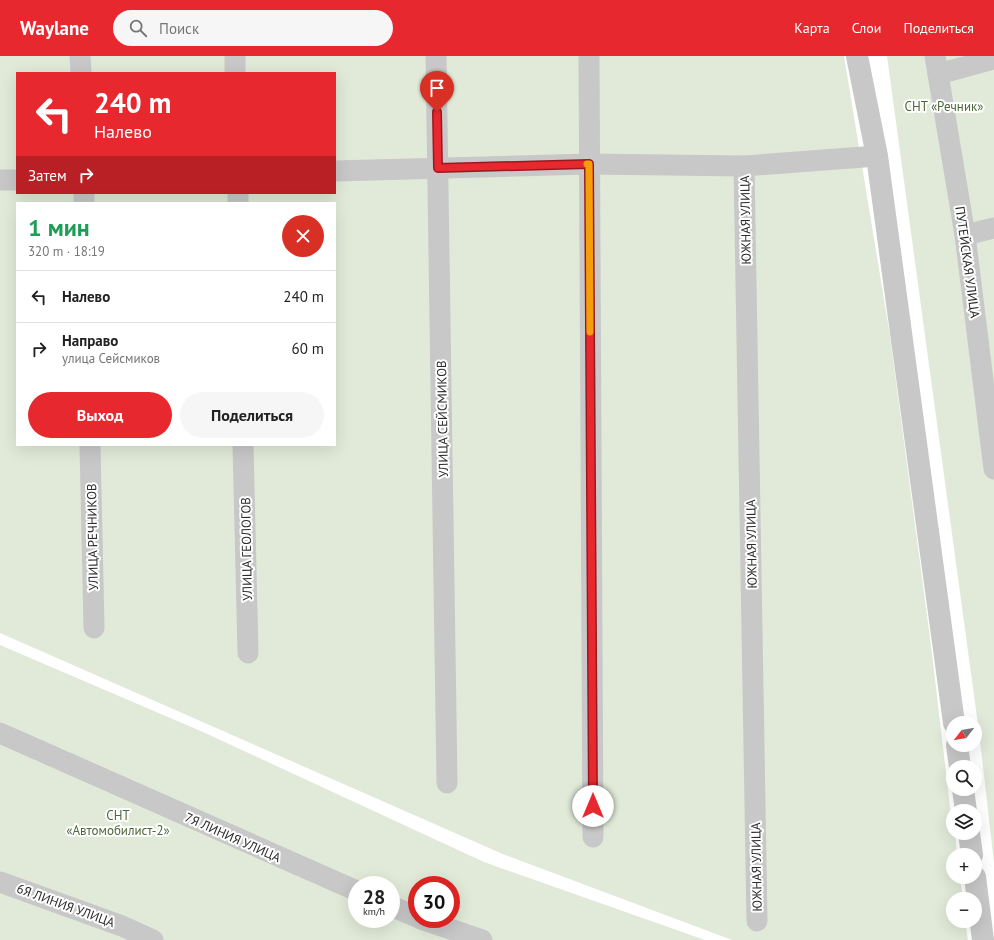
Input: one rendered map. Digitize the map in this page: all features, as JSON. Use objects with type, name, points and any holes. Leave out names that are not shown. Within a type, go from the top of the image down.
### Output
[{"type":"street","points":[[80,56],[81,72]]},
{"type":"street","points":[[235,56],[236,72]]},
{"type":"street","name":"УЛИЦА СЕЙСМИКОВ","points":[[436,56],[447,783]]},
{"type":"street","points":[[589,56],[593,837]]},
{"type":"street","points":[[857,56],[877,156],[953,716]]},
{"type":"street","points":[[937,65],[994,59]]},
{"type":"street","name":"ПУТЕЙСКАЯ УЛИЦА","points":[[937,65],[965,235],[990,410],[994,469]]},
{"type":"street","points":[[336,171],[589,164],[744,166],[877,156]]},
{"type":"street","name":"ЮЖНАЯ УЛИЦА","points":[[744,166],[757,921]]},
{"type":"street","points":[[0,180],[16,180]]},
{"type":"street","points":[[965,235],[994,228]]},
{"type":"street","name":"УЛИЦА РЕЧНИКОВ","points":[[90,446],[94,628]]},
{"type":"street","name":"УЛИЦА ГЕОЛОГОВ","points":[[243,446],[248,653]]},
{"type":"street","name":"7Я ЛИНИЯ УЛИЦА","points":[[0,732],[348,887]]},
{"type":"street","name":"6Я ЛИНИЯ УЛИЦА","points":[[0,882],[122,926],[153,940]]},
{"type":"street","points":[[976,884],[983,940]]},
{"type":"street","points":[[447,928],[482,940]]},
{"type":"green space","points":[[0,56],[844,56],[890,336],[932,653],[946,773],[946,796],[949,796],[950,804],[946,804],[946,840],[956,840],[956,848],[946,848],[946,884],[961,884],[962,892],[946,892],[946,928],[966,928],[968,940],[732,940],[505,855],[0,633]]},
{"type":"green space","name":"СНТ «Речник»","points":[[887,56],[994,56],[994,863],[981,752],[982,716],[977,716]]},
{"type":"green space","name":"СНТ «Автомобилист-2»","points":[[0,645],[203,732],[484,862],[705,940],[0,940]]},
{"type":"slow traffic","points":[[587,164],[589,164],[590,332]]},
{"type":"route","points":[[437,112],[438,168],[589,164],[593,806]]}]
